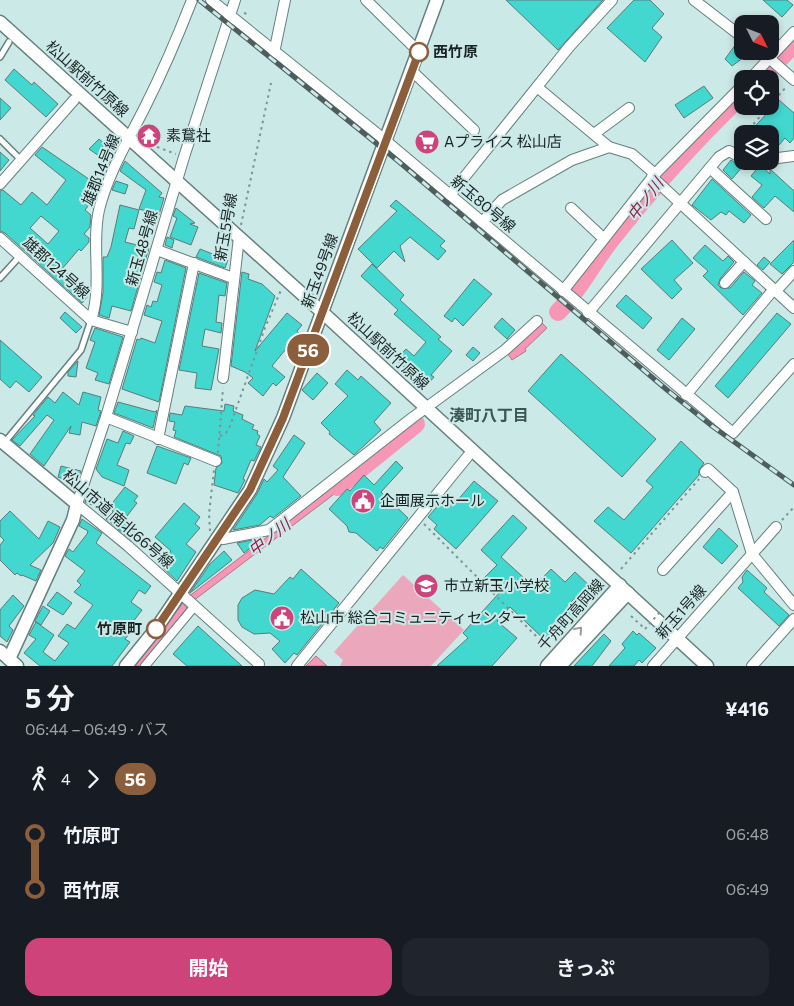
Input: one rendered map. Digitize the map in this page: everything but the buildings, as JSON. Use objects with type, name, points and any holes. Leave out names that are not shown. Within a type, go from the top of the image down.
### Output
[{"type":"street","name":"雄郡14号線","points":[[91,320],[94,311],[99,211],[127,143],[171,54],[192,0]]},
{"type":"street","name":"新玉80号線","points":[[211,0],[274,53],[385,140],[588,313],[733,433],[794,364]]},
{"type":"street","name":"新玉48号線","points":[[77,504],[106,417],[184,157],[236,0]]},
{"type":"street","points":[[274,53],[286,0]]},
{"type":"street","points":[[366,0],[419,52]]},
{"type":"street","name":"新玉49号線","points":[[126,666],[156,629],[188,601],[218,537],[250,490],[263,465],[437,0]]},
{"type":"street","points":[[450,195],[569,48],[612,0]]},
{"type":"street","points":[[694,0],[734,31]]},
{"type":"street","name":"松山駅前竹原線","points":[[0,22],[8,37],[320,316],[675,642],[707,666]]},
{"type":"street","points":[[764,70],[775,63],[794,32]]},
{"type":"street","points":[[772,60],[794,80]]},
{"type":"street","points":[[412,71],[474,130]]},
{"type":"street","points":[[537,87],[609,147],[632,154],[681,203],[794,308]]},
{"type":"street","points":[[567,295],[604,238],[734,95]]},
{"type":"street","points":[[0,184],[76,97]]},
{"type":"street","points":[[594,134],[629,108]]},
{"type":"street","points":[[482,222],[502,200],[572,160],[609,147]]},
{"type":"street","points":[[588,313],[719,157],[729,151],[734,154]]},
{"type":"street","points":[[779,158],[794,156]]},
{"type":"street","points":[[710,168],[766,219]]},
{"type":"street","points":[[571,208],[604,238]]},
{"type":"street","name":"雄郡124号線","points":[[0,238],[91,320]]},
{"type":"street","name":"松山駅前竹原線","points":[[238,242],[282,287],[320,316]]},
{"type":"street","name":"新玉5号線","points":[[223,378],[238,242]]},
{"type":"street","points":[[157,250],[233,278]]},
{"type":"street","points":[[725,283],[744,262]]},
{"type":"street","points":[[158,439],[194,264]]},
{"type":"street","points":[[686,395],[775,290],[794,271]]},
{"type":"street","points":[[91,320],[132,332]]},
{"type":"street","points":[[218,537],[223,539],[269,530],[423,410],[505,350],[537,321]]},
{"type":"street","points":[[106,417],[216,461]]},
{"type":"street","name":"松山市道 南北66号線","points":[[1,445],[128,546],[259,664]]},
{"type":"street","points":[[297,666],[471,453]]},
{"type":"street","points":[[706,470],[731,491],[752,554],[794,606]]},
{"type":"street","points":[[663,570],[731,491]]},
{"type":"street","points":[[8,660],[73,520],[77,504]]},
{"type":"street","name":"新玉1号線","points":[[653,666],[776,527]]},
{"type":"street","name":"千舟町高岡線","points":[[547,666],[621,592]]},
{"type":"street","name":"千舟町高岡線","points":[[560,666],[621,592]]},
{"type":"street","points":[[145,666],[188,601]]},
{"type":"street","points":[[752,666],[794,619]]},
{"type":"street","name":"松山駅前竹原線","points":[[675,642],[695,666]]},
{"type":"lane","points":[[0,57],[8,37]]},
{"type":"lane","points":[[0,139],[20,159]]},
{"type":"lane","points":[[0,278],[20,256]]},
{"type":"lane","points":[[1,445],[81,350],[91,320]]},
{"type":"path","points":[[779,96],[794,80]]},
{"type":"path","name":"新玉5号線","points":[[238,242],[271,83]]},
{"type":"path","points":[[753,125],[762,115]]},
{"type":"path","points":[[152,147],[160,147],[184,157]]},
{"type":"path","points":[[220,436],[226,433],[230,426],[265,328],[282,287]]},
{"type":"path","points":[[622,569],[706,470]]},
{"type":"path","points":[[776,527],[794,507]]},
{"type":"path","points":[[419,518],[550,649]]},
{"type":"path","points":[[631,616],[645,629],[659,613]]},
{"type":"shaded area","points":[[403,575],[464,630],[431,666],[340,666],[343,660],[334,652]]},
{"type":"water","points":[[542,323],[547,328],[525,349],[526,351],[512,360],[508,354]]},
{"type":"water","points":[[414,422],[418,426],[370,465],[367,461]]},
{"type":"water","points":[[354,471],[358,476],[193,601],[188,597]]},
{"type":"water","points":[[183,603],[187,608],[141,666],[133,666]]},
{"type":"water","points":[[316,656],[327,666],[306,666]]},
{"type":"waterway","name":"中ノ川","points":[[769,70],[794,44]]},
{"type":"waterway","name":"中ノ川","points":[[558,312],[572,296],[610,241],[641,203],[673,166],[734,103]]},
{"type":"waterway","name":"中ノ川","points":[[338,487],[416,424]]},
{"type":"railway","points":[[199,0],[398,161],[667,390],[712,426],[794,485]]},
{"type":"bus line","name":"56","points":[[156,629],[250,490],[263,465],[283,418],[419,52]]},
{"type":"place","name":"西竹原","points":[[419,52]]},
{"type":"place","name":"素鵞社","points":[[149,136]]},
{"type":"place","name":"Aプライス 松山店","points":[[427,142]]},
{"type":"place","name":"企画展示ホール","points":[[363,501]]},
{"type":"place","name":"市立新玉小学校","points":[[426,586]]},
{"type":"place","name":"松山市 総合コミュニティセンター","points":[[282,618]]},
{"type":"place","name":"竹原町","points":[[156,629]]},
{"type":"district","name":"湊町八丁目","points":[[489,415]]}]
